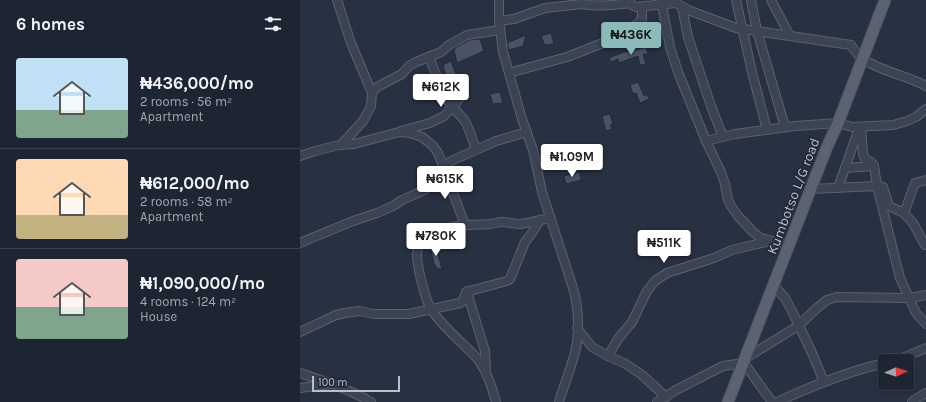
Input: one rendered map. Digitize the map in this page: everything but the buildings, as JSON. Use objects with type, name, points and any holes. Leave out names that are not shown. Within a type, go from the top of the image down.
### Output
[{"type":"main road","name":"Kumbotso L/G road","points":[[728,402],[838,123],[884,0]]},
{"type":"street","points":[[337,0],[351,43],[372,93],[371,106],[363,121],[341,145]]},
{"type":"street","points":[[499,0],[503,52],[527,132],[534,150],[542,192],[577,301],[578,318],[575,355],[559,402]]},
{"type":"street","points":[[736,0],[767,130]]},
{"type":"street","points":[[752,0],[758,31],[785,127]]},
{"type":"street","points":[[771,0],[790,36]]},
{"type":"street","points":[[372,93],[377,87],[397,78],[409,66],[441,52],[449,45],[467,35],[500,25],[545,8],[582,4],[612,6],[630,1],[633,6],[636,7],[662,2],[676,3],[688,10],[736,28],[851,45],[862,58],[877,67],[926,86]]},
{"type":"street","points":[[662,2],[670,47],[678,72],[706,142],[721,172],[728,200],[738,216],[761,238],[789,245]]},
{"type":"street","points":[[509,73],[568,56],[618,37],[642,19],[642,7]]},
{"type":"street","points":[[682,7],[688,37],[723,137]]},
{"type":"street","points":[[429,57],[439,83],[452,108],[466,122],[476,149]]},
{"type":"street","points":[[300,156],[341,145],[354,144],[430,123],[444,116],[461,97]]},
{"type":"street","points":[[706,142],[735,134],[785,127],[838,123],[861,129],[893,125],[916,117],[926,109]]},
{"type":"street","points":[[861,129],[863,154],[874,166],[889,239],[900,278],[916,313],[926,324]]},
{"type":"street","points":[[838,188],[857,134],[861,129]]},
{"type":"street","points":[[399,132],[410,133],[422,138],[433,146],[438,153],[465,225]]},
{"type":"street","points":[[300,243],[393,206],[402,200],[425,190],[443,167],[451,161],[496,141],[527,132]]},
{"type":"street","points":[[845,168],[874,166]]},
{"type":"street","points":[[904,213],[915,183],[926,180]]},
{"type":"street","points":[[811,189],[883,187],[889,206],[904,213],[913,223],[926,245]]},
{"type":"street","points":[[496,402],[487,374],[480,362],[431,310],[426,300],[421,281],[418,262],[418,248],[424,241],[434,234],[447,228],[503,222],[522,224],[550,218]]},
{"type":"street","points":[[300,332],[336,315],[345,313],[360,312],[373,314],[409,314],[431,310],[463,301],[465,293],[468,291],[507,281],[510,279],[525,242],[540,220]]},
{"type":"street","points":[[608,356],[618,339],[632,322],[647,291],[655,281],[667,273],[714,258],[732,250],[771,241]]},
{"type":"street","points":[[774,286],[785,298],[792,311],[824,382]]},
{"type":"street","points":[[468,291],[469,299],[485,351],[487,374]]},
{"type":"street","points":[[657,402],[676,390],[723,366],[745,360],[798,326],[827,300],[837,298],[909,298],[926,295]]},
{"type":"street","points":[[577,328],[592,347],[626,364],[642,375],[666,397]]},
{"type":"street","points":[[912,354],[926,348]]},
{"type":"street","points":[[745,360],[772,402]]},
{"type":"street","points":[[777,402],[824,382],[878,364]]},
{"type":"street","points":[[300,373],[333,384],[371,402]]},
{"type":"street","points":[[300,388],[333,384]]},
{"type":"street","points":[[912,402],[926,393]]}]
